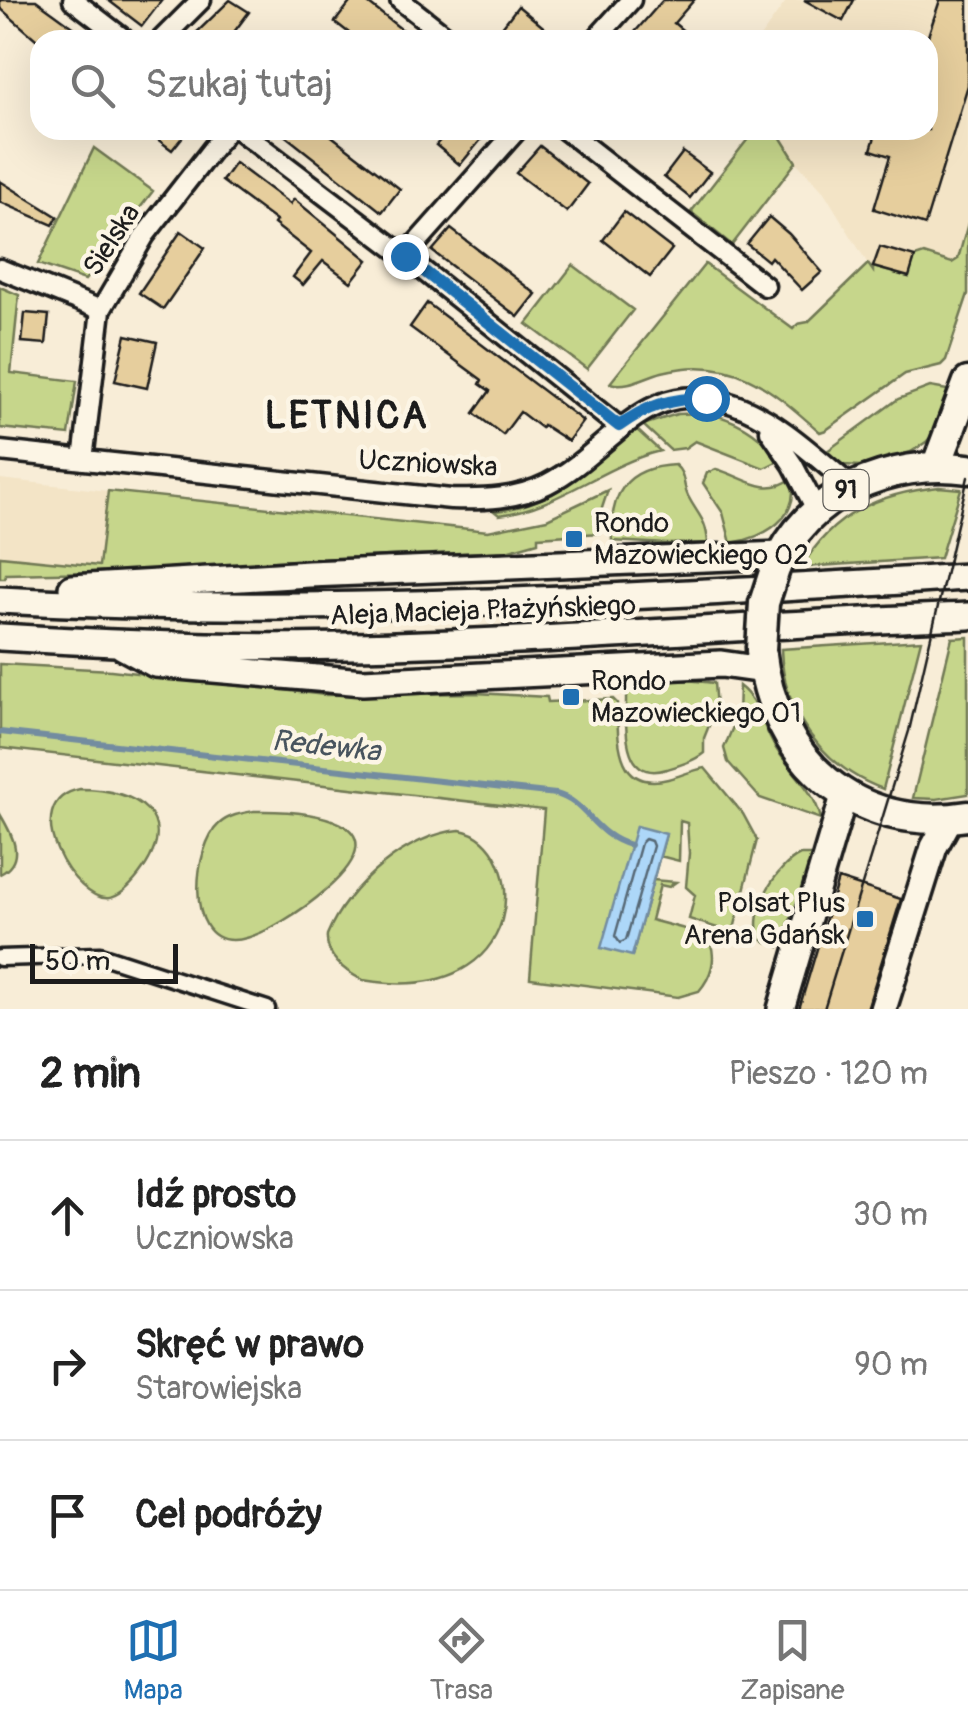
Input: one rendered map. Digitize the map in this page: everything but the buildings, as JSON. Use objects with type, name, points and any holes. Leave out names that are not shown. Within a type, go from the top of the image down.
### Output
[{"type":"main road","points":[[936,466],[968,382]]},
{"type":"main road","name":"91","points":[[959,817],[897,816],[844,796],[798,750],[776,712],[762,660],[764,603],[778,562],[817,510],[852,487],[892,472],[936,466],[968,470]]},
{"type":"main road","points":[[0,597],[308,574],[778,562]]},
{"type":"main road","name":"Aleja Macieja Płażyńskiego","points":[[0,597],[196,607],[480,604],[968,577]]},
{"type":"main road","name":"Aleja Macieja Płażyńskiego","points":[[0,637],[118,644],[343,646],[492,642],[968,616]]},
{"type":"main road","points":[[118,644],[156,664],[363,682],[762,660]]},
{"type":"main road","points":[[781,1009],[844,796]]},
{"type":"main road","name":"91","points":[[884,1009],[934,847],[959,817]]},
{"type":"street","points":[[73,0],[111,30]]},
{"type":"street","points":[[171,30],[201,0]]},
{"type":"street","points":[[400,0],[438,30]]},
{"type":"street","points":[[604,30],[631,0]]},
{"type":"street","name":"Sielska","points":[[83,460],[101,310],[145,236],[219,140]]},
{"type":"street","points":[[252,140],[619,426]]},
{"type":"street","points":[[405,256],[508,140]]},
{"type":"street","points":[[577,140],[765,286]]},
{"type":"street","points":[[0,269],[101,310]]},
{"type":"street","name":"Uczniowska","points":[[0,452],[486,500],[518,495],[547,484],[577,464],[619,426],[659,404],[680,398],[706,398],[732,404],[761,418],[852,487]]},
{"type":"street","points":[[761,418],[817,510]]},
{"type":"street","points":[[0,958],[100,956],[267,1009]]},
{"type":"shaded area","points":[[787,0],[968,0],[968,259],[893,295],[868,264],[824,192],[796,162],[782,140],[938,140],[938,30],[765,30]]},
{"type":"shaded area","points":[[0,479],[108,491],[100,566],[0,556]]},
{"type":"green space","points":[[747,140],[782,140],[796,162],[732,245],[691,212]]},
{"type":"green space","points":[[94,148],[153,191],[85,280],[38,264]]},
{"type":"green space","points":[[968,223],[968,294],[946,360],[941,365],[905,374],[826,430],[820,432],[767,389],[730,371],[687,368],[630,383],[610,383],[705,264],[793,329],[808,322],[868,264],[873,271],[873,267],[908,277],[915,257],[924,254],[952,263],[958,259]]},
{"type":"green space","points":[[573,265],[633,310],[587,369],[527,324]]},
{"type":"green space","points":[[0,287],[19,295],[11,373],[77,381],[69,435],[0,428]]},
{"type":"green space","points":[[930,387],[953,391],[939,428],[911,452],[860,466],[844,465],[823,454],[898,399]]},
{"type":"green space","points":[[706,413],[748,429],[780,460],[764,468],[695,441],[685,448],[670,450],[643,425],[677,414]]},
{"type":"green space","points":[[636,429],[660,451],[639,457],[541,504],[499,515],[494,511],[516,508],[554,493]]},
{"type":"green space","points":[[675,465],[703,522],[708,543],[612,541],[614,510],[624,487],[644,471]]},
{"type":"green space","points":[[716,469],[763,486],[791,479],[791,505],[767,531],[731,543],[723,513],[703,483],[707,473]]},
{"type":"green space","points":[[939,487],[961,489],[940,558],[802,567],[828,533],[860,509],[897,495]]},
{"type":"green space","points":[[608,490],[600,533],[538,537],[538,542],[506,551],[275,561],[190,570],[6,574],[0,578],[0,556],[99,566],[108,491],[488,531],[547,519]]},
{"type":"green space","points":[[968,637],[968,794],[913,798],[952,638]]},
{"type":"green space","points":[[921,640],[883,789],[842,767],[810,735],[789,695],[781,649]]},
{"type":"green space","points":[[0,664],[111,670],[325,695],[476,693],[547,697],[548,702],[613,699],[617,703],[620,746],[629,770],[638,778],[651,781],[705,768],[743,814],[757,840],[733,933],[689,919],[695,895],[686,887],[687,823],[680,821],[679,861],[660,856],[666,834],[653,880],[676,882],[669,887],[660,885],[651,920],[696,932],[710,942],[712,968],[699,991],[678,997],[530,978],[544,810],[0,748]]},
{"type":"green space","points":[[687,680],[714,683],[716,708],[704,738],[704,753],[667,769],[651,771],[640,767],[628,745],[626,688]]},
{"type":"green space","points":[[739,686],[756,706],[775,747],[808,790],[821,819],[760,798],[728,762],[724,748],[738,715]]},
{"type":"green space","points":[[80,789],[120,794],[136,801],[155,822],[151,855],[133,882],[114,897],[96,896],[82,885],[58,851],[52,812],[61,798]]},
{"type":"green space","points":[[254,811],[299,813],[340,823],[353,833],[356,847],[349,866],[308,905],[269,929],[233,940],[217,936],[207,925],[200,910],[200,871],[210,835],[219,824],[231,816]]},
{"type":"green space","points":[[0,814],[15,854],[13,862],[0,874]]},
{"type":"green space","points":[[460,830],[483,841],[498,862],[505,890],[502,920],[487,948],[460,970],[419,982],[363,980],[343,968],[329,950],[327,935],[349,899],[399,852],[440,834]]},
{"type":"green space","points":[[800,855],[817,855],[779,947],[760,939],[758,917],[773,880]]},
{"type":"water","points":[[636,826],[666,834],[632,956],[601,948]]},
{"type":"waterway","name":"Redewka","points":[[0,732],[556,794],[575,804],[607,834],[630,845]]},
{"type":"tram line","points":[[824,1009],[909,731],[968,477]]},
{"type":"place","name":"Rondo Mazowieckiego 02","points":[[574,539]]},
{"type":"place","name":"Rondo Mazowieckiego 01","points":[[571,697]]},
{"type":"place","name":"Polsat Plus Arena Gdańsk","points":[[865,919]]},
{"type":"district","name":"LETNICA","points":[[347,416]]},
{"type":"route","points":[[405,256],[619,426],[659,404],[680,398],[706,398]]}]
